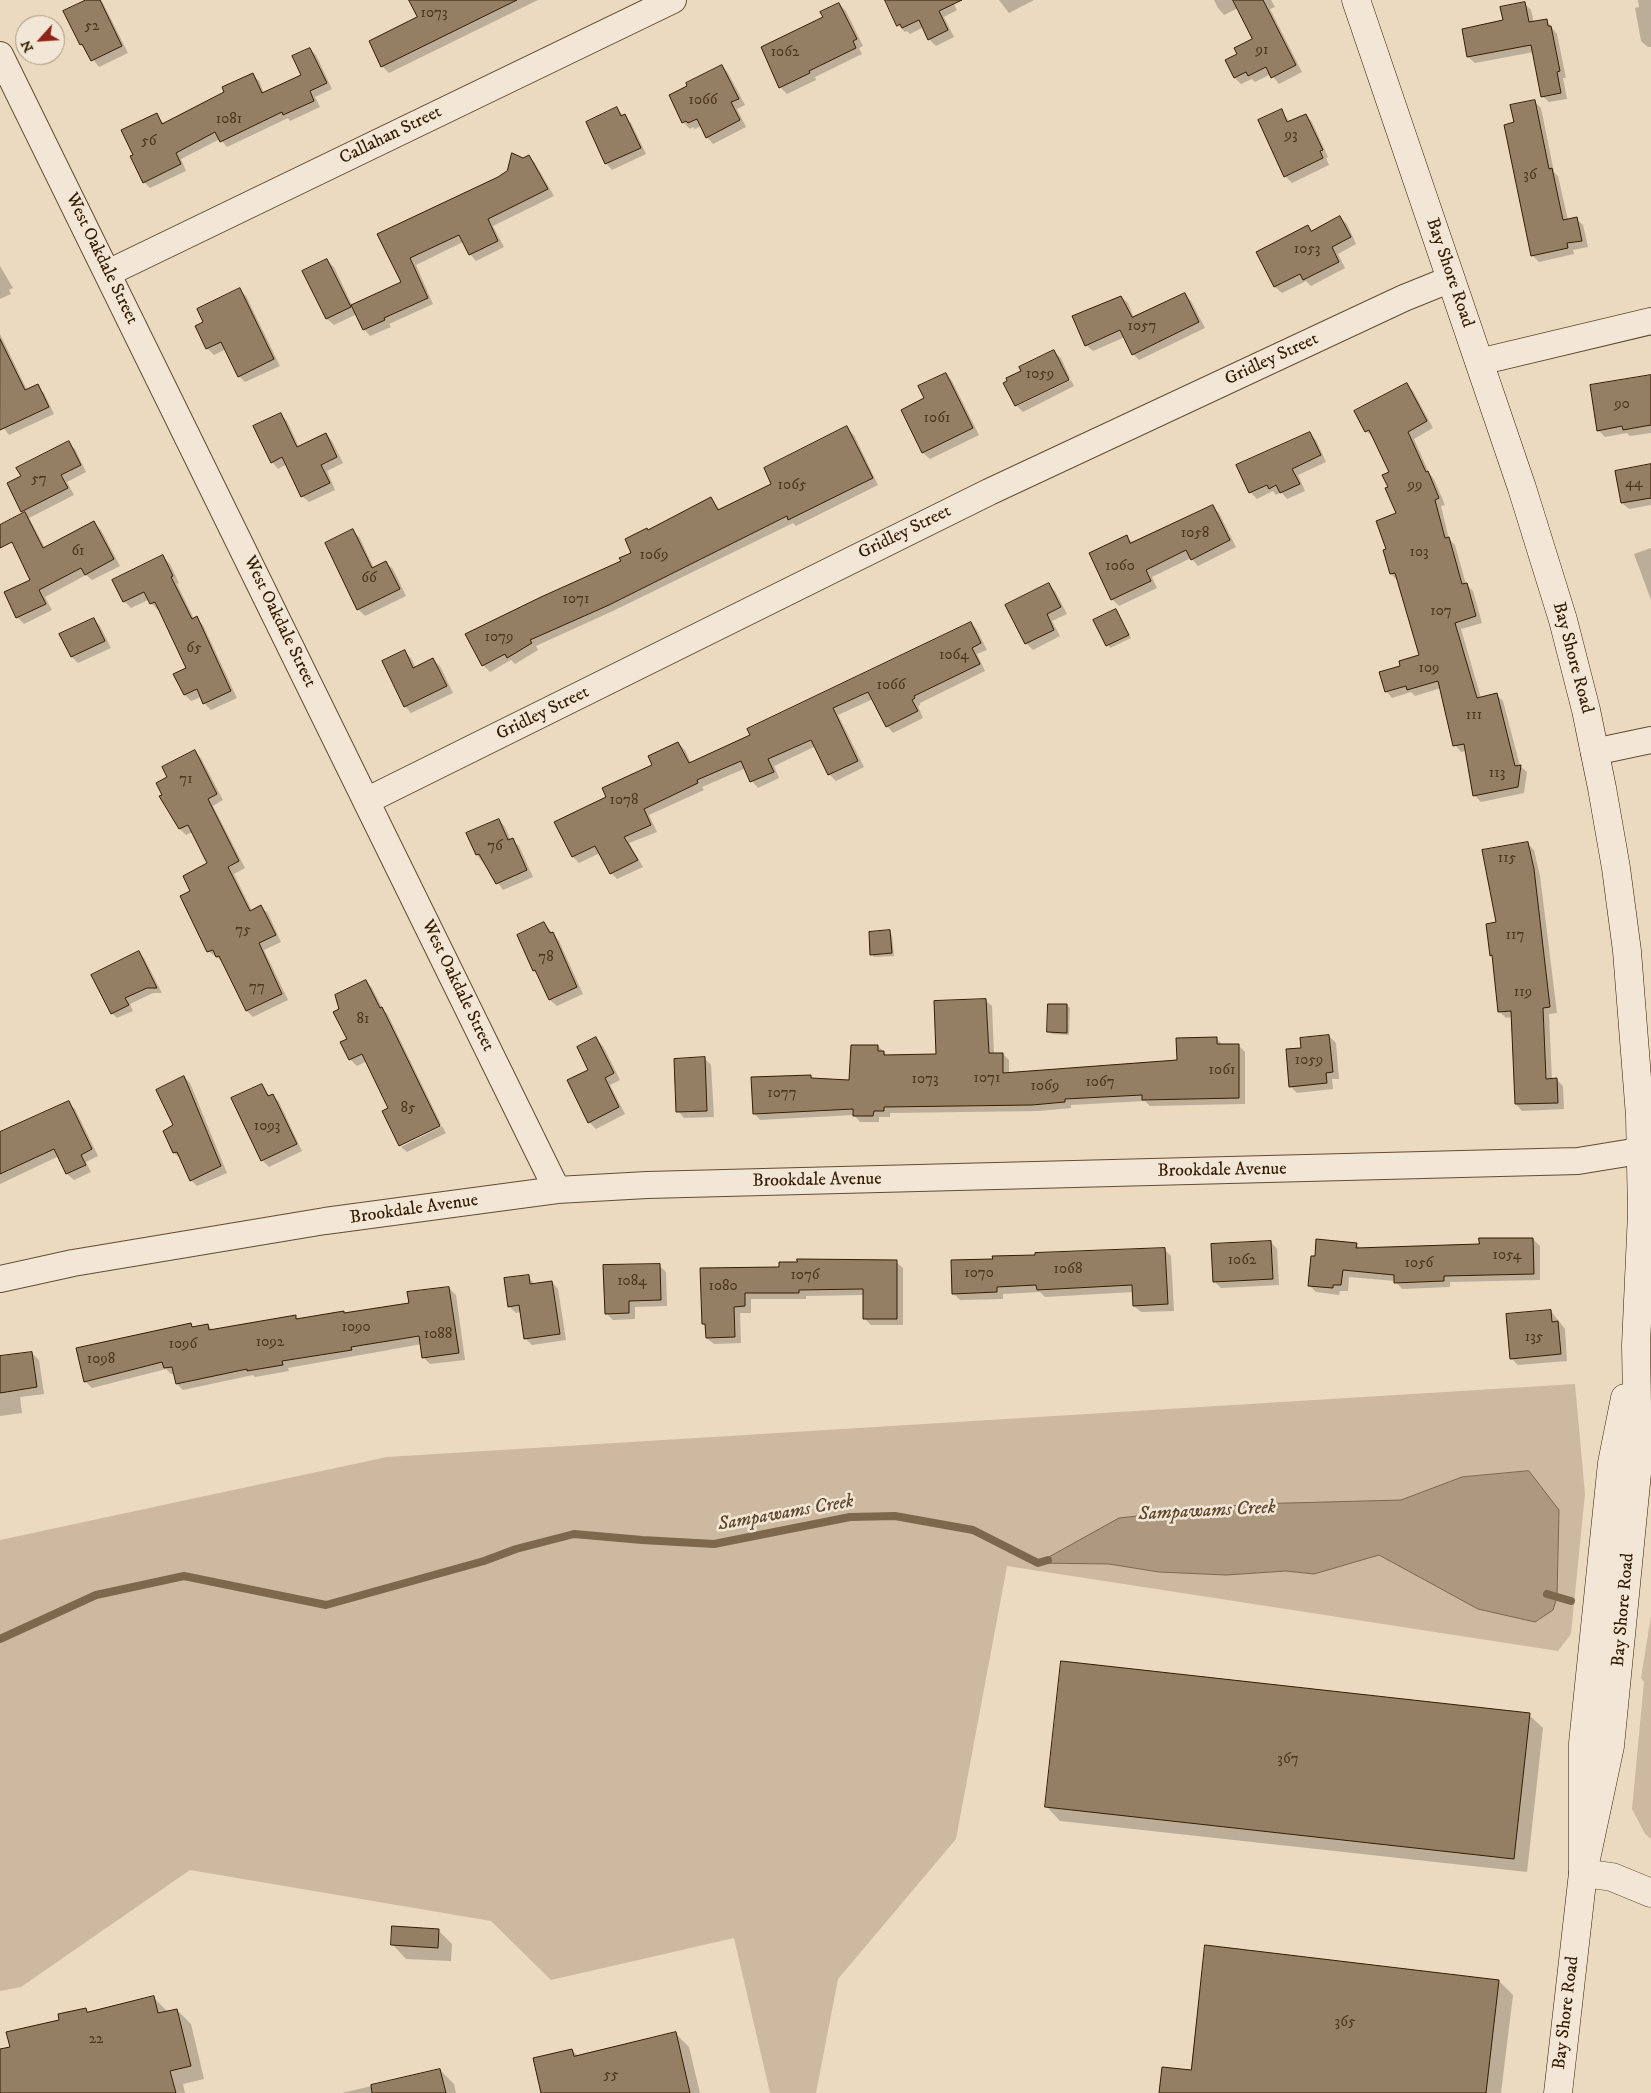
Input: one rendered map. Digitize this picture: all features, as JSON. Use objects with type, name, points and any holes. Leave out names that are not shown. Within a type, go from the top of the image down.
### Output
[{"type":"main road","name":"Bay Shore Road","points":[[1356,0],[1550,576],[1575,665],[1594,752],[1616,868],[1627,951],[1646,1150],[1636,1345],[1612,1463],[1583,1743],[1583,1873],[1558,2093]]},
{"type":"main road","points":[[1583,1873],[1612,1877],[1651,1893]]},
{"type":"street","name":"Callahan Street","points":[[108,273],[673,0]]},
{"type":"street","name":"West Oakdale Street","points":[[0,55],[557,1190]]},
{"type":"street","name":"Gridley Street","points":[[366,801],[989,492],[1395,302],[1451,279]]},
{"type":"street","points":[[1479,362],[1651,321]]},
{"type":"street","points":[[1594,752],[1651,740]]},
{"type":"street","name":"Brookdale Avenue","points":[[0,1279],[73,1263],[316,1223],[557,1190],[646,1185],[1578,1161],[1646,1150]]},
{"type":"shaded area","points":[[1575,1384],[1585,1494],[1571,1634],[1558,1651],[1007,1566],[956,1839],[838,1979],[816,2093],[770,2093],[734,1938],[551,1980],[491,1921],[190,1870],[21,1987],[0,1991],[0,1540],[387,1457]],"holes":[[[1529,1471],[1421,1576],[1379,1555],[1314,1574],[1286,1571],[1226,1575],[1159,1572],[1109,1564],[1039,1563],[1069,1547],[1250,1504],[1401,1500],[1462,1477]]]},
{"type":"shaded area","points":[[1651,1616],[1651,1839],[1645,1834],[1632,1809],[1644,1682],[1641,1678]]},
{"type":"water","points":[[1529,1471],[1559,1510],[1557,1597],[1553,1610],[1535,1622],[1478,1609],[1379,1555],[1314,1574],[1286,1571],[1226,1575],[1159,1572],[1109,1564],[1038,1563],[1119,1518],[1250,1504],[1401,1500],[1462,1477]]},
{"type":"building","points":[[86,0],[100,0],[122,46],[91,61],[82,44],[80,45],[63,11]]},
{"type":"building","points":[[409,0],[517,0],[381,67],[369,41],[417,17]]},
{"type":"building","points":[[885,0],[962,0],[939,11],[948,30],[928,40],[919,20],[902,28],[900,24],[897,26]]},
{"type":"building","points":[[1233,0],[1263,0],[1296,65],[1271,78],[1266,67],[1248,76],[1246,72],[1234,78],[1225,60],[1237,54],[1234,48],[1252,39]]},
{"type":"building","points":[[1525,2],[1529,22],[1547,19],[1548,26],[1551,26],[1560,71],[1557,72],[1561,93],[1541,97],[1531,45],[1467,57],[1462,29],[1503,20],[1500,7]]},
{"type":"building","points":[[839,3],[857,39],[853,41],[856,48],[779,88],[761,47],[823,17],[820,12]]},
{"type":"building","points":[[310,48],[327,83],[310,91],[314,101],[283,115],[282,112],[220,142],[215,132],[176,153],[181,164],[143,183],[130,156],[133,155],[121,130],[157,113],[162,124],[224,92],[222,87],[253,73],[262,93],[301,75],[292,56]]},
{"type":"building","points":[[722,65],[739,99],[731,102],[740,120],[706,138],[697,119],[688,123],[686,121],[682,123],[669,95],[687,86],[686,83]]},
{"type":"building","points":[[1535,100],[1549,169],[1552,168],[1563,220],[1577,217],[1582,241],[1567,243],[1568,248],[1531,256],[1504,125],[1514,122],[1510,105]]},
{"type":"building","points":[[617,107],[621,116],[625,114],[641,148],[605,164],[586,122]]},
{"type":"building","points":[[1282,109],[1287,122],[1306,114],[1323,150],[1320,151],[1323,158],[1284,177],[1258,120]]},
{"type":"building","points":[[512,153],[523,158],[529,155],[548,189],[488,219],[498,241],[469,255],[459,235],[410,258],[428,298],[363,330],[351,305],[401,282],[377,234],[498,177],[507,171]]},
{"type":"building","points":[[1340,216],[1351,237],[1332,247],[1339,262],[1303,280],[1300,274],[1274,287],[1256,252],[1308,225],[1311,231]]},
{"type":"building","points":[[327,259],[351,307],[326,319],[302,271]]},
{"type":"building","points":[[240,288],[274,359],[238,377],[221,342],[206,349],[195,326],[203,322],[197,309]]},
{"type":"building","points":[[1185,293],[1199,322],[1132,355],[1120,330],[1085,346],[1072,316],[1121,296],[1132,317]]},
{"type":"building","points":[[0,339],[25,390],[38,384],[49,407],[0,430]]},
{"type":"building","points":[[1054,350],[1069,380],[1015,406],[1003,383],[1007,381],[1006,378],[1021,371],[1019,367]]},
{"type":"building","points":[[946,373],[973,428],[922,453],[901,410],[924,398],[918,386]]},
{"type":"building","points":[[1651,375],[1651,425],[1623,430],[1622,426],[1597,431],[1590,385]]},
{"type":"building","points":[[1407,383],[1427,421],[1408,432],[1426,472],[1428,471],[1439,498],[1435,500],[1445,538],[1449,537],[1462,584],[1467,583],[1476,616],[1455,623],[1477,698],[1497,693],[1515,766],[1521,765],[1518,787],[1473,796],[1464,744],[1453,746],[1438,681],[1407,690],[1406,686],[1385,692],[1379,672],[1400,666],[1399,661],[1419,655],[1395,573],[1390,574],[1383,550],[1386,549],[1376,521],[1396,513],[1385,488],[1388,487],[1382,475],[1389,472],[1369,430],[1365,432],[1354,411]]},
{"type":"building","points":[[281,413],[297,447],[326,433],[337,457],[321,465],[330,483],[301,497],[282,457],[271,463],[253,426]]},
{"type":"building","points":[[847,426],[873,478],[788,520],[787,516],[609,605],[530,640],[532,643],[507,658],[505,654],[482,666],[465,634],[621,561],[619,558],[631,553],[625,539],[647,528],[648,530],[711,497],[718,510],[771,484],[764,468]]},
{"type":"building","points":[[1310,432],[1321,455],[1292,469],[1300,484],[1280,493],[1276,485],[1269,489],[1267,485],[1249,493],[1236,465]]},
{"type":"building","points":[[69,441],[81,465],[61,475],[68,488],[21,512],[7,483],[21,476],[16,468]]},
{"type":"building","points":[[1651,464],[1651,498],[1621,503],[1615,471]]},
{"type":"building","points":[[1213,505],[1230,540],[1191,560],[1186,550],[1146,570],[1151,581],[1111,600],[1089,553],[1127,535],[1130,543]]},
{"type":"building","points":[[25,512],[43,548],[94,521],[114,559],[85,575],[81,568],[39,590],[46,604],[16,618],[4,592],[30,580],[12,542],[0,548],[0,525]]},
{"type":"building","points":[[353,529],[372,568],[386,561],[400,589],[357,610],[325,543]]},
{"type":"building","points":[[163,555],[173,576],[171,577],[192,619],[197,616],[231,691],[203,704],[197,689],[184,695],[173,674],[186,668],[155,602],[150,604],[144,592],[123,602],[112,580]]},
{"type":"building","points":[[1049,583],[1061,607],[1047,614],[1054,630],[1025,644],[1005,605]]},
{"type":"building","points":[[1116,609],[1129,635],[1106,646],[1093,620]]},
{"type":"building","points":[[94,618],[105,641],[71,657],[59,634]]},
{"type":"building","points":[[971,622],[981,643],[972,648],[980,664],[914,696],[915,698],[912,700],[918,711],[886,727],[868,692],[833,708],[858,761],[828,775],[811,740],[768,759],[774,772],[750,782],[741,761],[697,780],[698,783],[644,809],[651,825],[624,837],[638,860],[610,874],[595,846],[572,857],[554,822],[606,797],[602,788],[652,765],[648,756],[678,742],[689,763],[750,735],[747,729]]},
{"type":"building","points":[[405,650],[413,668],[433,658],[447,686],[404,707],[382,661]]},
{"type":"building","points":[[195,750],[217,794],[208,799],[239,861],[228,867],[250,911],[261,905],[276,935],[259,943],[282,994],[246,1011],[219,956],[216,957],[213,950],[207,952],[180,896],[190,891],[183,876],[207,863],[188,825],[179,829],[159,796],[162,795],[156,783],[167,777],[162,767]]},
{"type":"building","points":[[499,819],[508,840],[513,838],[527,870],[496,884],[479,854],[476,855],[466,833]]},
{"type":"building","points":[[1528,842],[1534,869],[1550,1007],[1543,1008],[1546,1079],[1557,1078],[1558,1103],[1515,1104],[1511,1011],[1498,1012],[1492,955],[1490,956],[1486,924],[1496,922],[1482,850]]},
{"type":"building","points":[[544,922],[550,933],[553,932],[577,987],[549,1000],[535,970],[533,971],[517,935]]},
{"type":"building","points":[[890,930],[892,953],[870,955],[869,932]]},
{"type":"building","points":[[139,951],[157,988],[147,988],[125,998],[129,1005],[111,1014],[91,975]]},
{"type":"building","points":[[366,980],[380,1008],[382,1007],[440,1126],[399,1146],[382,1111],[388,1108],[362,1054],[349,1060],[340,1042],[347,1039],[333,1012],[339,1009],[335,995]]},
{"type":"building","points":[[986,999],[989,1053],[1003,1053],[1003,1073],[1177,1060],[1176,1038],[1217,1037],[1217,1044],[1239,1044],[1239,1098],[1142,1100],[1142,1095],[1065,1099],[1065,1102],[1032,1105],[884,1107],[884,1111],[874,1111],[873,1116],[853,1116],[853,1109],[753,1114],[751,1077],[811,1075],[811,1078],[849,1080],[851,1045],[878,1045],[878,1051],[884,1051],[884,1055],[936,1054],[934,1001]]},
{"type":"building","points":[[1048,1004],[1067,1004],[1067,1033],[1047,1032]]},
{"type":"building","points":[[1329,1035],[1333,1072],[1326,1073],[1327,1083],[1289,1087],[1286,1049],[1301,1048],[1300,1038]]},
{"type":"building","points":[[596,1037],[614,1073],[605,1078],[619,1107],[588,1123],[567,1080],[588,1070],[577,1047]]},
{"type":"building","points":[[705,1057],[707,1111],[676,1112],[674,1059]]},
{"type":"building","points":[[184,1076],[221,1166],[190,1181],[177,1152],[173,1153],[163,1131],[173,1125],[156,1090]]},
{"type":"building","points":[[262,1084],[268,1096],[273,1094],[297,1144],[261,1161],[231,1098]]},
{"type":"building","points":[[69,1101],[92,1149],[81,1155],[86,1165],[66,1174],[54,1149],[0,1174],[0,1132]]},
{"type":"building","points":[[1479,1238],[1533,1238],[1534,1274],[1444,1276],[1444,1281],[1394,1283],[1394,1275],[1343,1270],[1341,1285],[1333,1285],[1333,1288],[1308,1286],[1311,1256],[1315,1256],[1316,1239],[1357,1243],[1356,1248],[1479,1244]]},
{"type":"building","points":[[1271,1241],[1273,1279],[1213,1282],[1211,1244]]},
{"type":"building","points":[[1165,1248],[1168,1304],[1133,1306],[1132,1285],[1037,1290],[1036,1285],[997,1287],[997,1292],[952,1294],[951,1260],[993,1259],[992,1256],[1035,1255],[1035,1253]]},
{"type":"building","points":[[797,1259],[897,1260],[897,1319],[863,1319],[863,1289],[799,1290],[799,1293],[745,1293],[745,1306],[734,1307],[735,1337],[706,1338],[705,1324],[702,1324],[700,1268],[779,1267],[779,1262],[797,1262]]},
{"type":"building","points":[[660,1264],[661,1300],[629,1301],[629,1313],[605,1314],[603,1265]]},
{"type":"building","points":[[529,1275],[530,1284],[552,1281],[560,1334],[524,1339],[519,1305],[508,1307],[504,1278]]},
{"type":"building","points":[[449,1287],[459,1353],[422,1358],[419,1336],[351,1347],[352,1350],[282,1361],[283,1365],[247,1371],[247,1369],[176,1384],[172,1367],[164,1368],[162,1362],[84,1382],[76,1348],[191,1323],[192,1327],[208,1324],[209,1330],[296,1315],[296,1319],[409,1303],[407,1292]]},
{"type":"building","points":[[1551,1310],[1552,1322],[1558,1321],[1561,1354],[1510,1359],[1506,1314]]},
{"type":"building","points":[[32,1352],[37,1387],[0,1393],[0,1356]]},
{"type":"building","points":[[1061,1661],[1530,1713],[1514,1859],[1045,1807]]},
{"type":"building","points":[[392,1926],[439,1929],[438,1948],[391,1945]]},
{"type":"building","points":[[1205,1945],[1499,1980],[1486,2093],[1159,2093],[1162,2067],[1191,2070]]},
{"type":"building","points":[[154,1996],[158,2013],[177,2009],[191,2066],[170,2071],[176,2093],[0,2093],[0,2049],[10,2047],[6,2032],[59,2020],[58,2014],[86,2008],[87,2012]]},
{"type":"building","points":[[676,2032],[690,2093],[541,2093],[533,2058],[572,2049],[574,2056]]},
{"type":"building","points":[[440,2069],[446,2093],[372,2093],[371,2085]]},
{"type":"waterway","name":"Sampawams Creek","points":[[0,1639],[96,1595],[184,1576],[326,1605],[484,1561],[516,1549],[574,1534],[714,1544],[850,1517],[895,1516],[973,1530],[1038,1563],[1048,1560]]},
{"type":"waterway","name":"Sampawams Creek","points":[[1547,1594],[1571,1601]]}]
